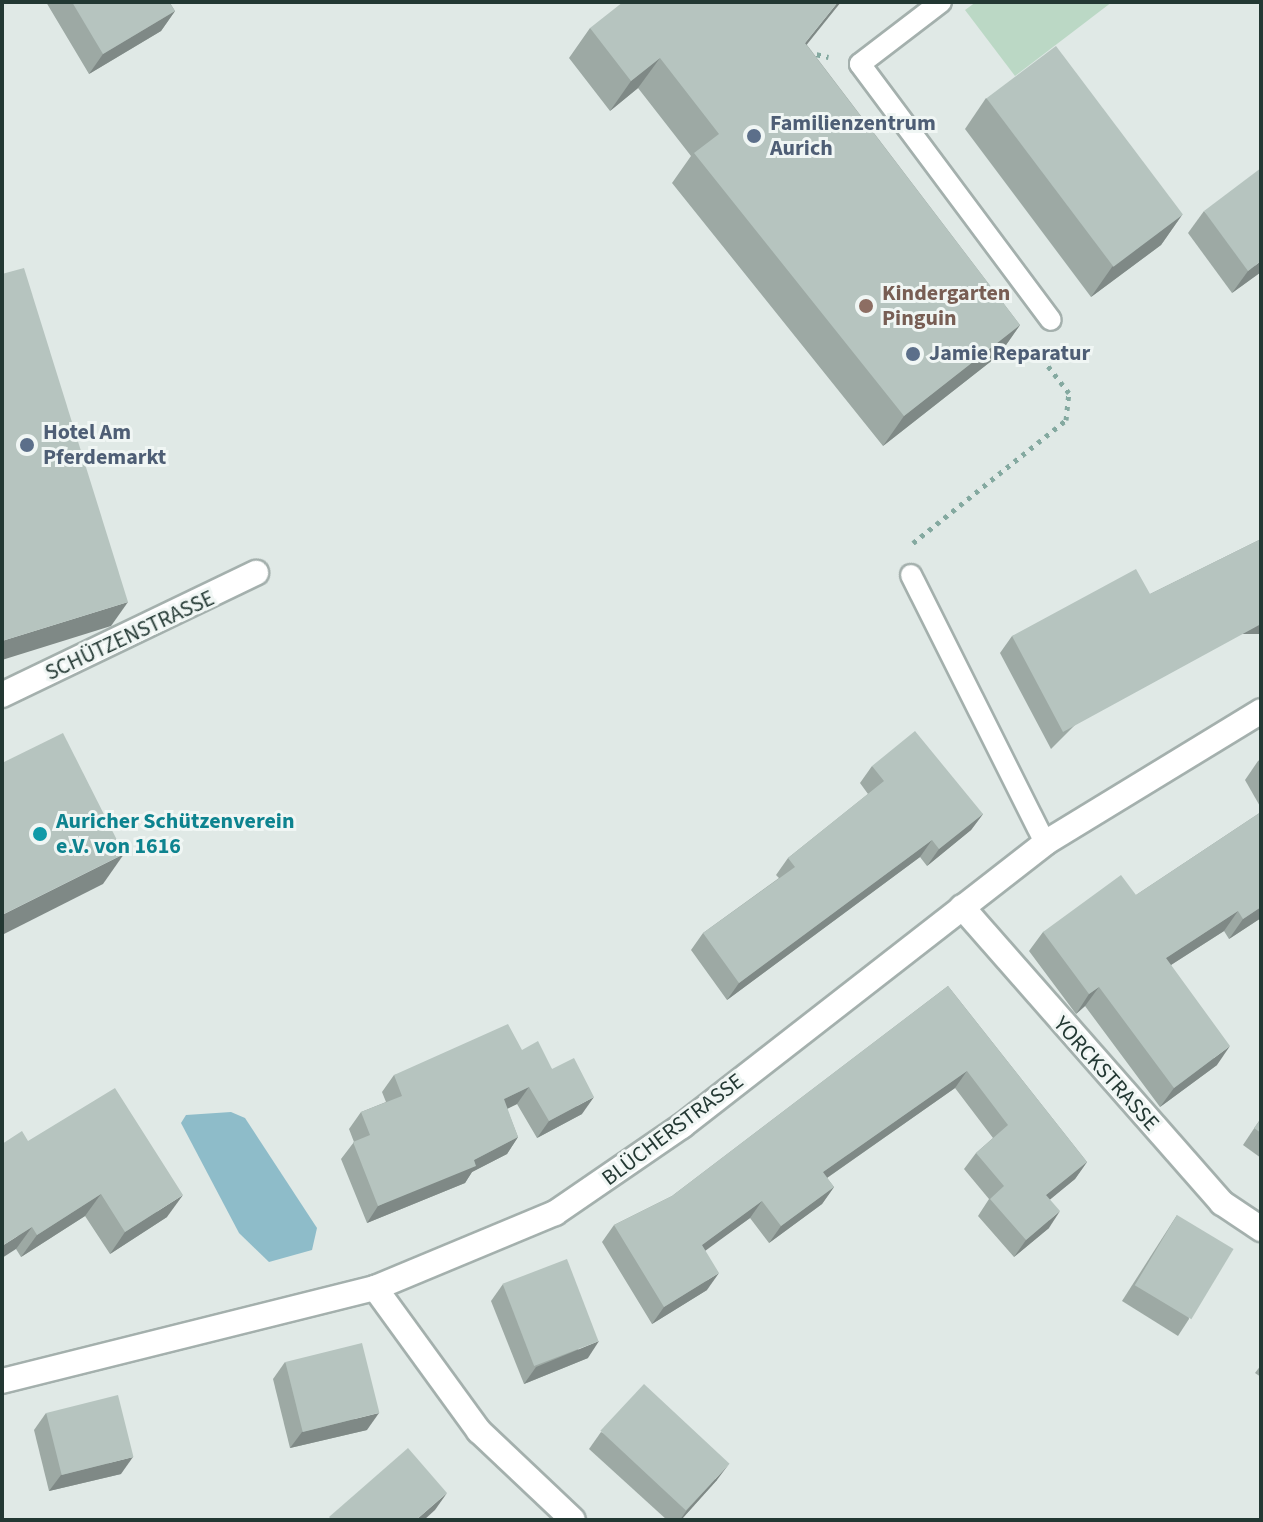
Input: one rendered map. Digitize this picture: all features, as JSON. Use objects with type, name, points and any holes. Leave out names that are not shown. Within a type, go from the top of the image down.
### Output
[{"type":"street","name":"SCHÜTZENSTRASSE","points":[[2,695],[256,573]]},
{"type":"street","name":"BLÜCHERSTRASSE","points":[[2,1381],[375,1288],[555,1213],[614,1176],[1045,843],[1261,711]]},
{"type":"street","name":"YORCKSTRASSE","points":[[962,907],[1222,1203],[1261,1229]]},
{"type":"street","points":[[375,1288],[471,1422],[573,1520]]},
{"type":"lane","points":[[941,2],[860,64],[1051,320]]},
{"type":"lane","points":[[911,575],[1045,843]]},
{"type":"path","points":[[911,575],[898,555],[1066,420],[1069,393],[1036,351],[1051,320]]},
{"type":"green space","points":[[976,2],[1112,2],[1015,76],[965,10]]},
{"type":"water","points":[[231,1112],[245,1118],[317,1228],[312,1250],[269,1262],[239,1233],[181,1123],[186,1115]]},
{"type":"building","points":[[72,2],[169,2],[175,11],[103,54]]},
{"type":"building","points":[[623,2],[838,2],[805,43],[1020,325],[904,416],[694,153],[719,134],[660,58],[631,81],[590,28]]},
{"type":"building","points":[[1056,46],[1183,215],[1114,267],[987,98]]},
{"type":"building","points":[[1261,168],[1261,261],[1248,271],[1204,211]]},
{"type":"building","points":[[24,268],[128,602],[2,641],[2,274]]},
{"type":"building","points":[[1261,539],[1261,624],[1063,732],[1012,636],[1136,569],[1150,594]]},
{"type":"building","points":[[915,731],[983,814],[939,849],[932,840],[739,983],[703,933],[795,867],[788,858],[884,781],[872,766]]},
{"type":"building","name":"Auricher Schützenverein e.V. von 1616","points":[[63,733],[124,854],[2,915],[2,763]]},
{"type":"building","points":[[1261,812],[1261,907],[1243,919],[1238,911],[1166,958],[1230,1046],[1174,1088],[1099,987],[1089,994],[1043,932],[1121,875],[1136,895]]},
{"type":"building","points":[[948,986],[1087,1162],[1046,1195],[1060,1211],[1026,1240],[990,1199],[1004,1186],[976,1153],[1008,1125],[967,1071],[823,1172],[834,1187],[781,1226],[762,1201],[702,1245],[719,1273],[664,1307],[614,1225],[672,1196]]},
{"type":"building","points":[[508,1024],[522,1050],[538,1041],[552,1069],[574,1058],[594,1097],[549,1121],[529,1087],[504,1099],[518,1137],[474,1160],[476,1166],[378,1206],[353,1142],[370,1135],[361,1112],[402,1096],[394,1075]]},
{"type":"building","points":[[115,1088],[183,1195],[125,1232],[101,1194],[37,1235],[32,1227],[2,1246],[2,1144],[22,1131],[28,1141]]},
{"type":"building","points":[[1261,1119],[1261,1133],[1254,1128]]},
{"type":"building","points":[[1177,1215],[1234,1249],[1191,1319],[1135,1285]]},
{"type":"building","points":[[567,1259],[599,1341],[534,1366],[503,1284]]},
{"type":"building","points":[[362,1343],[379,1413],[303,1432],[285,1362]]},
{"type":"building","points":[[644,1384],[730,1464],[686,1511],[600,1431]]},
{"type":"building","points":[[118,1395],[133,1457],[62,1475],[46,1413]]},
{"type":"building","points":[[408,1448],[447,1493],[416,1520],[332,1520],[329,1517]]},
{"type":"place","name":"Familienzentrum Aurich","points":[[754,136]]},
{"type":"place","name":"Kindergarten Pinguin","points":[[866,306]]},
{"type":"place","name":"Jamie Reparatur","points":[[913,354]]},
{"type":"place","name":"Hotel Am Pferdemarkt","points":[[27,445]]},
{"type":"place","name":"Auricher Schützenverein e.V. von 1616","points":[[40,834]]}]
